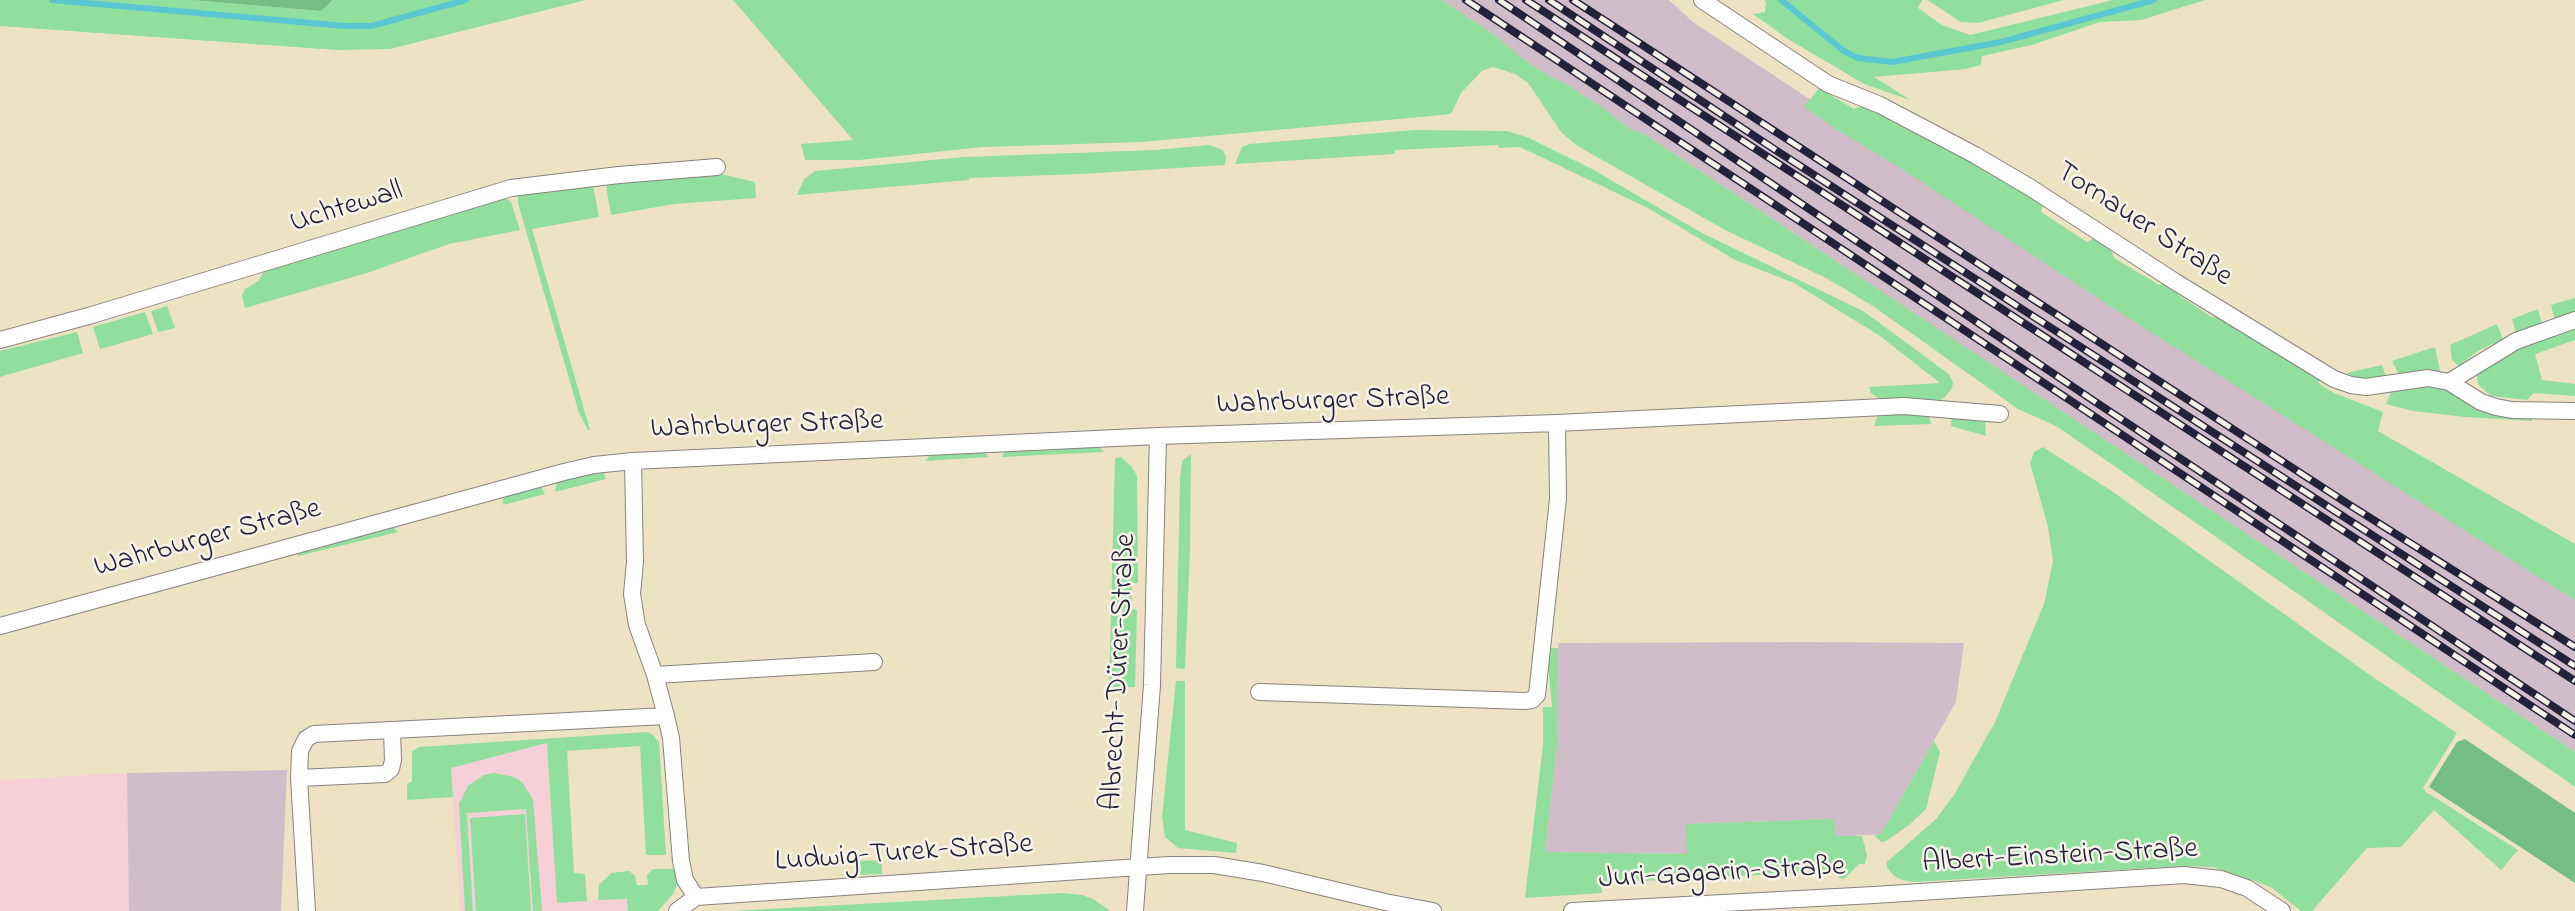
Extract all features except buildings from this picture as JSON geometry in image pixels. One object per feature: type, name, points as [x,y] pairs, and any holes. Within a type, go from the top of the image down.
[{"type":"street","name":"Tornauer Straße","points":[[1702,0],[1828,84],[1922,127],[2031,188],[2334,379],[2366,387],[2428,379],[2449,382],[2481,402],[2496,407],[2512,410],[2575,411]]},
{"type":"street","name":"Uchtewall","points":[[0,340],[92,315],[511,188],[717,167]]},
{"type":"street","points":[[2449,382],[2516,341],[2575,320]]},
{"type":"street","name":"Wahrburger Straße","points":[[0,626],[594,465],[1158,436],[1557,423],[1904,406],[2000,414]]},
{"type":"street","points":[[1259,692],[1525,701],[1537,695],[1558,499],[1557,423]]},
{"type":"street","name":"Albrecht-Dürer-Straße","points":[[1135,911],[1152,685],[1158,436]]},
{"type":"street","points":[[633,461],[635,562],[632,594],[637,625],[655,675],[671,738],[681,861],[685,880],[696,897],[677,911]]},
{"type":"street","points":[[655,675],[874,662]]},
{"type":"street","points":[[307,911],[299,778],[300,751],[306,738],[314,734],[666,716]]},
{"type":"street","points":[[299,778],[385,774],[391,769],[393,760],[392,730]]},
{"type":"street","points":[[1139,868],[1169,865],[1235,868],[1433,911]]},
{"type":"street","name":"Ludwig-Turek-Straße","points":[[696,897],[1139,868]]},
{"type":"street","name":"Albert-Einstein-Straße","points":[[1875,903],[2184,875],[2221,879],[2247,888],[2282,911]]},
{"type":"street","name":"Juri-Gagarin-Straße","points":[[1572,911],[1875,903]]},
{"type":"shaded area","points":[[1442,0],[1669,0],[1693,22],[2198,355],[2575,591],[2575,752],[1643,133],[1631,130],[1606,110],[1550,77]]},
{"type":"shaded area","points":[[1558,643],[1964,643],[1956,702],[1881,834],[1835,837],[1833,819],[1687,824],[1687,854],[1545,852],[1557,745]]},
{"type":"shaded area","points":[[547,743],[557,902],[627,899],[628,911],[460,911],[451,768]]},
{"type":"shaded area","points":[[287,770],[281,911],[129,911],[127,773]]},
{"type":"shaded area","points":[[127,773],[129,911],[0,911],[0,780]]},
{"type":"green space","points":[[0,0],[191,0],[321,11],[333,0],[586,0],[390,49],[337,50],[0,26]]},
{"type":"green space","points":[[191,0],[333,0],[321,11]]},
{"type":"green space","points":[[733,0],[1442,0],[1550,77],[1606,110],[1631,130],[1643,133],[2575,752],[2575,787],[2058,427],[2018,409],[1873,306],[1826,278],[1725,230],[1576,145],[1561,132],[1529,84],[1515,74],[1493,67],[1482,71],[1461,93],[1451,114],[1141,142],[983,147],[859,160],[805,160],[801,144],[853,140]]},
{"type":"green space","points":[[1764,0],[1922,0],[1918,8],[1942,25],[1970,35],[2113,0],[2205,0],[2141,20],[2100,22],[2032,45],[1982,56],[1981,65],[1966,69],[1874,77],[1910,100],[1864,84],[1788,39],[1753,14],[1765,12]]},
{"type":"green space","points":[[1927,0],[2064,0],[1978,23],[1961,22]]},
{"type":"green space","points":[[1819,88],[1854,109],[1868,104],[1888,114],[1892,122],[1975,163],[2043,205],[2041,212],[2087,242],[2095,238],[2110,247],[2114,258],[2159,285],[2165,282],[2177,288],[2178,295],[2320,380],[2318,383],[2334,393],[2383,412],[2378,431],[2575,544],[2575,600],[1839,131],[1804,107]]},
{"type":"green space","points":[[1414,130],[1507,131],[1527,137],[1592,169],[1702,233],[1863,311],[1949,374],[1952,388],[1940,400],[1878,398],[1871,393],[1869,387],[1940,383],[1880,336],[1794,283],[1735,260],[1648,208],[1520,147],[1499,148],[1498,145],[1395,150],[1394,154],[1235,164],[1242,147],[1250,144]]},
{"type":"green space","points":[[1209,145],[1223,150],[1225,165],[969,178],[797,195],[804,179],[815,171],[965,157],[1155,150]]},
{"type":"green space","points":[[721,174],[755,182],[756,198],[674,204],[611,215],[606,186],[617,181]]},
{"type":"green space","points":[[593,186],[599,217],[532,229],[588,430],[579,413],[518,203],[518,195]]},
{"type":"green space","points":[[504,197],[511,202],[520,230],[449,244],[367,273],[245,308],[242,295],[245,289],[258,281],[265,270]]},
{"type":"green space","points":[[2575,298],[2575,313],[2555,320],[2551,305]]},
{"type":"green space","points":[[167,306],[175,328],[158,332],[151,311]]},
{"type":"green space","points":[[2538,309],[2542,324],[2516,333],[2512,319]]},
{"type":"green space","points":[[145,312],[153,334],[100,349],[93,327]]},
{"type":"green space","points":[[2497,324],[2503,339],[2478,351],[2459,366],[2452,360],[2450,345]]},
{"type":"green space","points":[[2575,329],[2575,340],[2535,354],[2542,380],[2575,384],[2575,396],[2534,393],[2527,400],[2491,396],[2478,384],[2477,372],[2498,356]]},
{"type":"green space","points":[[77,332],[83,353],[0,377],[0,351]]},
{"type":"green space","points":[[2435,347],[2440,371],[2398,373],[2392,361]]},
{"type":"green space","points":[[2382,365],[2386,377],[2360,379],[2346,373]]},
{"type":"green space","points":[[2412,387],[2442,388],[2483,411],[2532,416],[2532,421],[2413,411],[2386,404],[2391,392]]},
{"type":"green space","points":[[1891,412],[1929,415],[1931,424],[1874,426],[1878,415]]},
{"type":"green space","points":[[1952,415],[1985,420],[1986,436],[1951,426]]},
{"type":"green space","points":[[1099,447],[1104,452],[1002,457],[1005,451]]},
{"type":"green space","points":[[2043,447],[2113,492],[2367,673],[2457,733],[2423,788],[2518,850],[2501,870],[2434,810],[2401,847],[2367,848],[2312,911],[2301,911],[2272,888],[2213,867],[2184,866],[1914,882],[1893,875],[1887,862],[1936,819],[1954,795],[1995,722],[2044,604],[2053,561],[2048,527],[2030,463],[2034,452]]},
{"type":"green space","points":[[984,452],[989,457],[925,461],[931,454]]},
{"type":"green space","points":[[1191,454],[1185,669],[1176,668],[1180,479],[1182,461]]},
{"type":"green space","points":[[1121,457],[1137,476],[1138,583],[1132,583],[1132,609],[1137,610],[1135,687],[1109,688],[1115,458]]},
{"type":"green space","points":[[603,471],[606,479],[555,492],[557,481]]},
{"type":"green space","points":[[540,486],[545,494],[503,505],[503,496]]},
{"type":"green space","points":[[392,526],[398,532],[298,556],[298,551]]},
{"type":"green space","points":[[1550,648],[1558,648],[1557,745],[1545,852],[1687,854],[1686,824],[1834,819],[1835,836],[1862,836],[1867,855],[1865,864],[1859,864],[1844,879],[1839,878],[1836,871],[1601,883],[1602,893],[1525,898],[1543,745],[1543,707],[1552,707],[1548,662]]},
{"type":"green space","points":[[1176,681],[1185,681],[1185,830],[1237,843],[1236,853],[1178,848],[1165,837],[1162,817]]},
{"type":"green space","points":[[647,732],[659,742],[666,855],[646,855],[640,746],[567,751],[574,873],[585,874],[587,901],[557,903],[547,743],[451,768],[453,797],[407,800],[407,784],[412,782],[412,751],[419,747]]},
{"type":"green space","points":[[2465,739],[2575,813],[2575,883],[2429,787],[2457,742]]},
{"type":"green space","points":[[1934,741],[1940,752],[1926,809],[1909,825],[1881,842],[1874,835],[1881,834]]},
{"type":"green space","points":[[494,773],[514,777],[522,782],[533,799],[542,911],[533,911],[526,809],[467,813],[473,911],[465,911],[459,804],[468,786],[484,775]]},
{"type":"green space","points":[[525,814],[531,911],[476,911],[470,818]]},
{"type":"green space","points":[[882,860],[882,874],[860,875],[859,861]]},
{"type":"green space","points":[[653,869],[673,869],[679,879],[673,894],[658,911],[628,911],[627,899],[598,900],[599,885],[611,873],[629,871],[635,876],[637,885],[648,885],[647,875]]},
{"type":"green space","points":[[1063,893],[1082,895],[1095,900],[1110,911],[731,911]]},
{"type":"waterway","points":[[52,0],[345,26],[371,26],[466,0]]},
{"type":"waterway","points":[[1781,0],[1844,51],[1858,58],[1892,62],[2001,42],[2154,0]]},
{"type":"railway","points":[[1466,0],[2575,735]]},
{"type":"railway","points":[[1499,0],[2575,721]]},
{"type":"railway","points":[[1526,0],[2575,681]]},
{"type":"railway","points":[[1549,0],[1777,151],[2575,666]]},
{"type":"railway","points":[[1573,0],[2345,502],[2575,647]]}]
